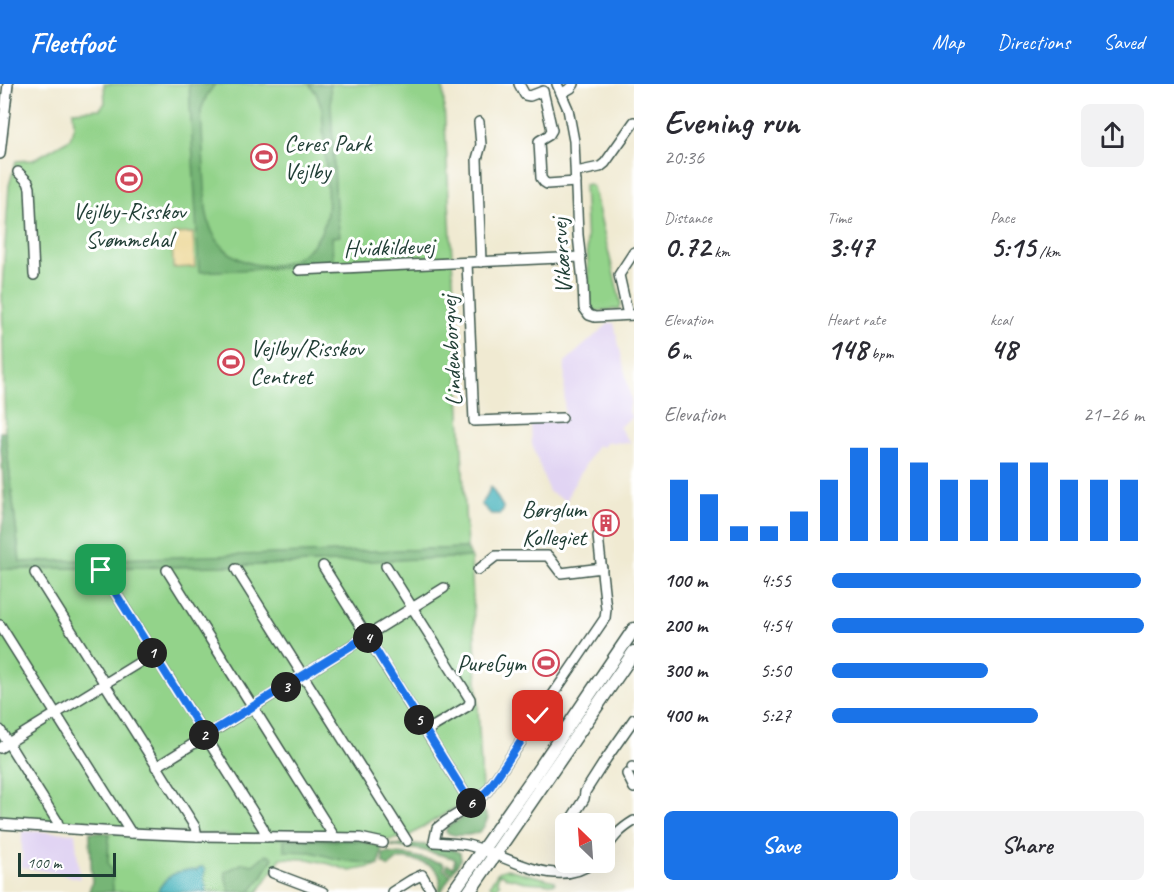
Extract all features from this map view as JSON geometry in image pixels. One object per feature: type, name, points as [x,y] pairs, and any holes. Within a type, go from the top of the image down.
[{"type":"main road","points":[[453,892],[634,629]]},
{"type":"main road","points":[[469,892],[634,652]]},
{"type":"street","points":[[0,154],[8,84]]},
{"type":"street","points":[[519,84],[525,95],[530,96],[559,87],[571,88],[574,84]]},
{"type":"street","name":"Vikærsvej","points":[[559,87],[572,123],[584,309],[589,315],[598,317],[631,315]]},
{"type":"street","name":"Vikærsvej","points":[[543,91],[553,127],[549,135],[539,141],[541,178],[547,184],[576,177]]},
{"type":"street","points":[[479,122],[481,145],[477,159],[481,262]]},
{"type":"street","points":[[576,177],[606,163],[634,122]]},
{"type":"street","points":[[18,172],[28,182],[30,188],[34,275]]},
{"type":"street","points":[[631,315],[619,275],[634,252]]},
{"type":"street","name":"Hvidkildevej","points":[[299,270],[581,257]]},
{"type":"street","name":"Lindenborgvej","points":[[467,262],[474,421],[562,418]]},
{"type":"street","points":[[571,873],[558,875],[528,868],[468,845],[434,842],[437,828],[472,805],[488,790],[605,618],[598,536]]},
{"type":"street","points":[[478,570],[496,556],[548,556],[561,573],[602,568]]},
{"type":"street","points":[[323,566],[472,805]]},
{"type":"street","points":[[386,566],[470,699],[468,706],[426,731]]},
{"type":"street","points":[[236,569],[407,841]]},
{"type":"street","points":[[101,570],[263,828],[266,837]]},
{"type":"street","points":[[167,570],[335,838]]},
{"type":"street","points":[[35,573],[195,827],[197,836]]},
{"type":"street","points":[[156,767],[444,588]]},
{"type":"street","points":[[0,624],[131,833]]},
{"type":"street","points":[[4,746],[153,654]]},
{"type":"street","points":[[575,813],[584,799],[585,792],[634,719]]},
{"type":"street","points":[[0,730],[4,746],[57,820],[59,828]]},
{"type":"street","points":[[631,770],[634,788]]},
{"type":"street","points":[[615,835],[634,821]]},
{"type":"street","points":[[0,824],[197,836],[360,838],[383,843]]},
{"type":"street","points":[[273,873],[323,892]]},
{"type":"street","points":[[393,892],[422,875],[432,892]]},
{"type":"shaded area","points":[[609,323],[614,323],[631,399],[629,412],[632,417],[619,427],[631,443],[607,442],[603,447],[597,445],[570,491],[567,501],[549,492],[532,444],[531,423],[564,421],[565,362]]},
{"type":"shaded area","points":[[22,831],[75,833],[80,879],[22,867]]},
{"type":"green space","name":"Vejlby/Risskov Centret","points":[[104,84],[443,84],[467,548],[20,563],[5,432],[2,292],[9,186],[16,161],[33,160],[70,139],[74,125],[73,111],[100,109],[105,103]]},
{"type":"green space","points":[[189,84],[215,84],[207,95],[201,110],[206,209],[213,232],[217,240],[228,251],[240,259],[254,264],[269,265],[297,258],[309,249],[319,236],[324,224],[328,204],[322,108],[316,93],[309,84],[330,84],[336,206],[340,236],[332,237],[333,265],[199,272]]},
{"type":"green space","points":[[589,184],[593,187],[621,304],[619,309],[596,311],[590,307],[584,185]]},
{"type":"green space","points":[[0,432],[5,432],[20,562],[467,548],[471,557],[228,566],[0,569],[0,540],[5,510]]},
{"type":"green space","points":[[471,557],[482,791],[407,837],[382,841],[134,831],[0,822],[0,569],[228,566]]},
{"type":"green space","points":[[479,809],[483,810],[488,818],[480,831],[463,835],[446,832],[446,828],[450,825]]},
{"type":"green space","points":[[90,832],[284,839],[382,846],[379,865],[350,871],[308,859],[281,858],[258,892],[89,892],[92,882]]},
{"type":"green space","points":[[90,832],[109,833],[108,863],[112,871],[113,892],[89,892],[92,882]]},
{"type":"green space","points":[[284,839],[358,841],[382,846],[379,865],[341,860],[311,852],[284,851]]},
{"type":"green space","points":[[410,844],[448,848],[460,853],[461,859],[452,873],[446,868],[447,865],[453,867],[455,860],[453,858],[391,846]]},
{"type":"green space","points":[[385,853],[408,855],[442,863],[443,869],[451,875],[441,892],[439,891],[439,874],[433,867],[404,859],[397,860],[389,867],[383,863]]},
{"type":"green space","points":[[265,855],[273,858],[250,892],[230,892],[225,872],[243,863],[253,865]]},
{"type":"green space","points":[[507,869],[555,881],[555,883],[525,882],[499,874],[497,881],[500,884],[495,889],[490,885],[498,872]]},
{"type":"sand","points":[[193,233],[195,267],[173,268],[172,234]]},
{"type":"water","points":[[491,487],[503,507],[500,514],[491,514],[481,504]]},
{"type":"water","points":[[200,867],[205,869],[207,892],[157,892],[164,881],[173,874],[197,870]]},
{"type":"place","name":"Ceres Park Vejlby","points":[[264,157]]},
{"type":"place","name":"Vejlby-Risskov Svømmehal","points":[[129,179]]},
{"type":"place","name":"Vejlby/Risskov Centret","points":[[231,362]]},
{"type":"place","name":"Børglum Kollegiet","points":[[606,523]]},
{"type":"place","name":"PureGym","points":[[546,663]]},
{"type":"route","points":[[101,570],[205,736],[367,636],[472,805],[488,790],[538,716]]}]
